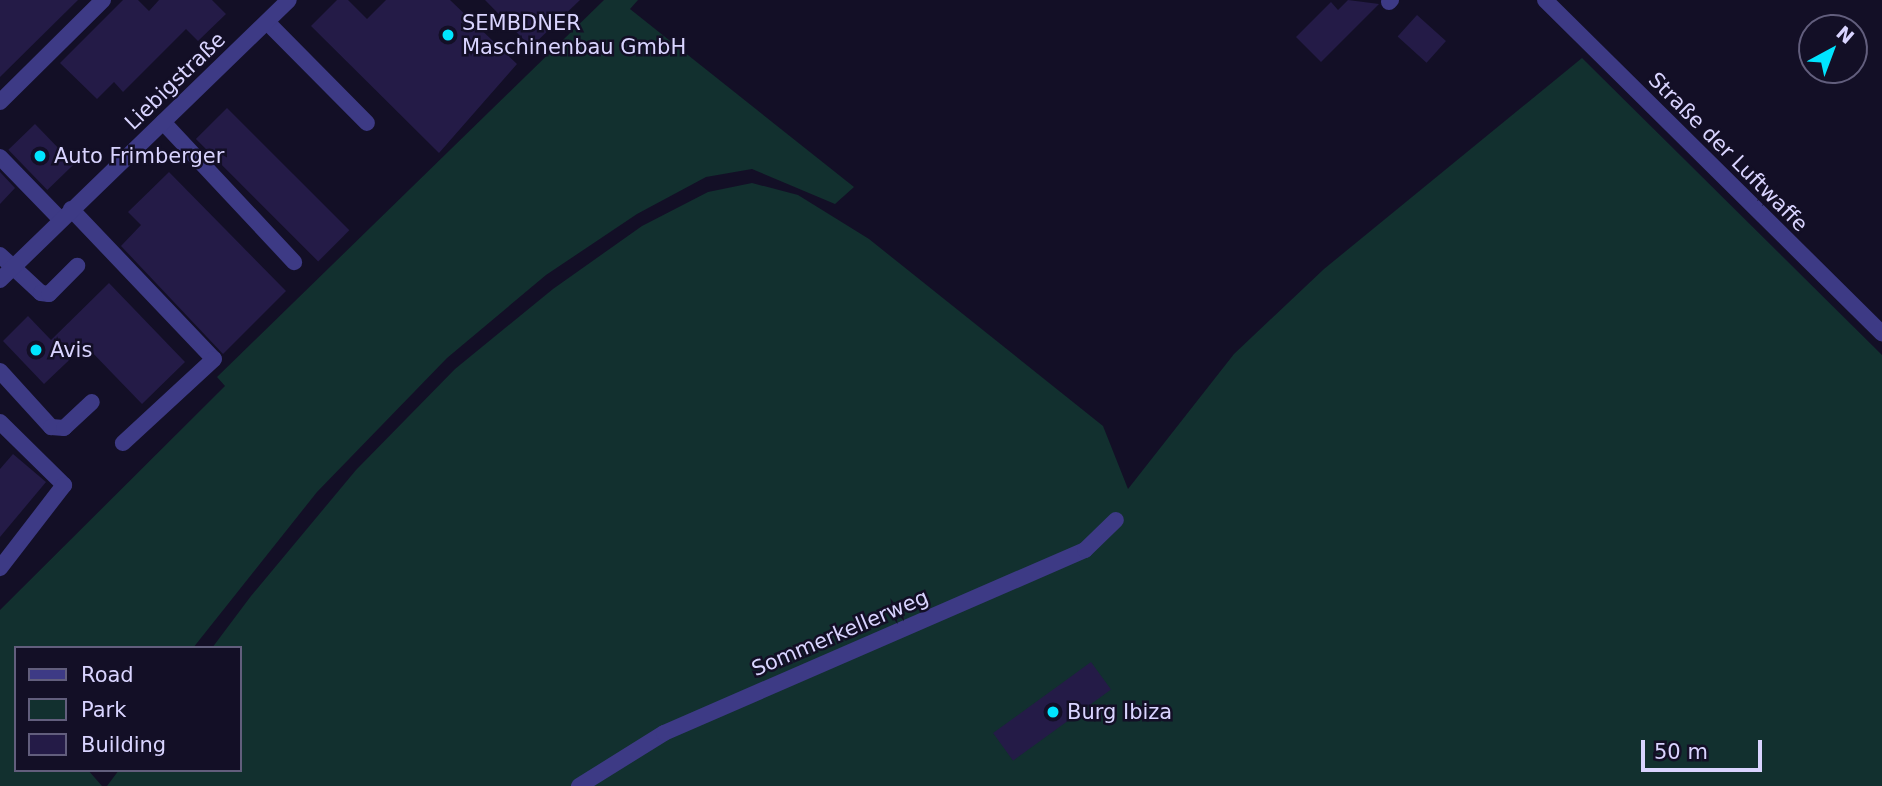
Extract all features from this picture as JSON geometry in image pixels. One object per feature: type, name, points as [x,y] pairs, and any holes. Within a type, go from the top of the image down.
[{"type":"street","points":[[0,102],[103,0]]},
{"type":"street","name":"Liebigstraße","points":[[0,280],[6,261],[65,214],[289,0]]},
{"type":"street","name":"Straße der Luftwaffe","points":[[1545,0],[1882,333]]},
{"type":"street","points":[[267,22],[367,123]]},
{"type":"street","points":[[163,122],[294,262]]},
{"type":"street","points":[[0,157],[65,214],[214,359],[124,443]]},
{"type":"street","points":[[6,261],[37,291],[49,294],[77,266]]},
{"type":"street","points":[[0,371],[51,427],[64,428],[92,402]]},
{"type":"street","points":[[0,422],[64,485],[0,568]]},
{"type":"street","name":"Sommerkellerweg","points":[[579,786],[664,733],[1085,550],[1116,520]]},
{"type":"green space","points":[[604,0],[638,0],[630,9],[854,187],[835,204],[752,169],[706,177],[637,214],[546,275],[447,358],[317,492],[195,646],[14,646],[14,772],[90,772],[102,786],[0,786],[0,610],[225,386],[217,377]]},
{"type":"green space","points":[[1582,58],[1882,355],[1882,786],[107,786],[118,772],[242,772],[242,646],[214,646],[251,596],[356,470],[455,369],[553,289],[642,226],[708,192],[752,183],[798,195],[869,239],[1103,426],[1128,489],[1234,354],[1324,269]]},
{"type":"building","points":[[0,0],[78,0],[0,77]]},
{"type":"building","points":[[123,0],[138,0],[149,11],[159,0],[212,0],[226,14],[198,41],[186,29],[123,92],[114,82],[97,99],[60,63]]},
{"type":"building","points":[[337,0],[348,0],[367,19],[386,0],[450,0],[517,64],[439,153],[311,26]]},
{"type":"building","points":[[485,0],[580,0],[531,47]]},
{"type":"building","points":[[1348,0],[1379,4],[1321,62],[1296,37],[1331,2],[1338,10]]},
{"type":"building","points":[[1417,15],[1446,41],[1427,63],[1398,37]]},
{"type":"building","points":[[227,108],[349,230],[318,261],[196,139]]},
{"type":"building","points":[[35,124],[74,164],[47,190],[8,150]]},
{"type":"building","points":[[0,172],[15,188],[0,204]]},
{"type":"building","points":[[169,172],[286,291],[223,354],[121,246],[141,225],[128,212]]},
{"type":"building","points":[[109,283],[185,362],[142,404],[85,345],[44,384],[3,341],[28,316],[51,340]]},
{"type":"building","points":[[13,454],[46,482],[0,537],[0,469]]},
{"type":"building","name":"Burg Ibiza","points":[[1091,662],[1111,690],[1013,761],[993,733]]},
{"type":"place","name":"SEMBDNER Maschinenbau GmbH","points":[[448,35]]},
{"type":"place","name":"Auto Frimberger","points":[[40,156]]},
{"type":"place","name":"Avis","points":[[36,350]]},
{"type":"place","name":"Burg Ibiza","points":[[1053,712]]}]
